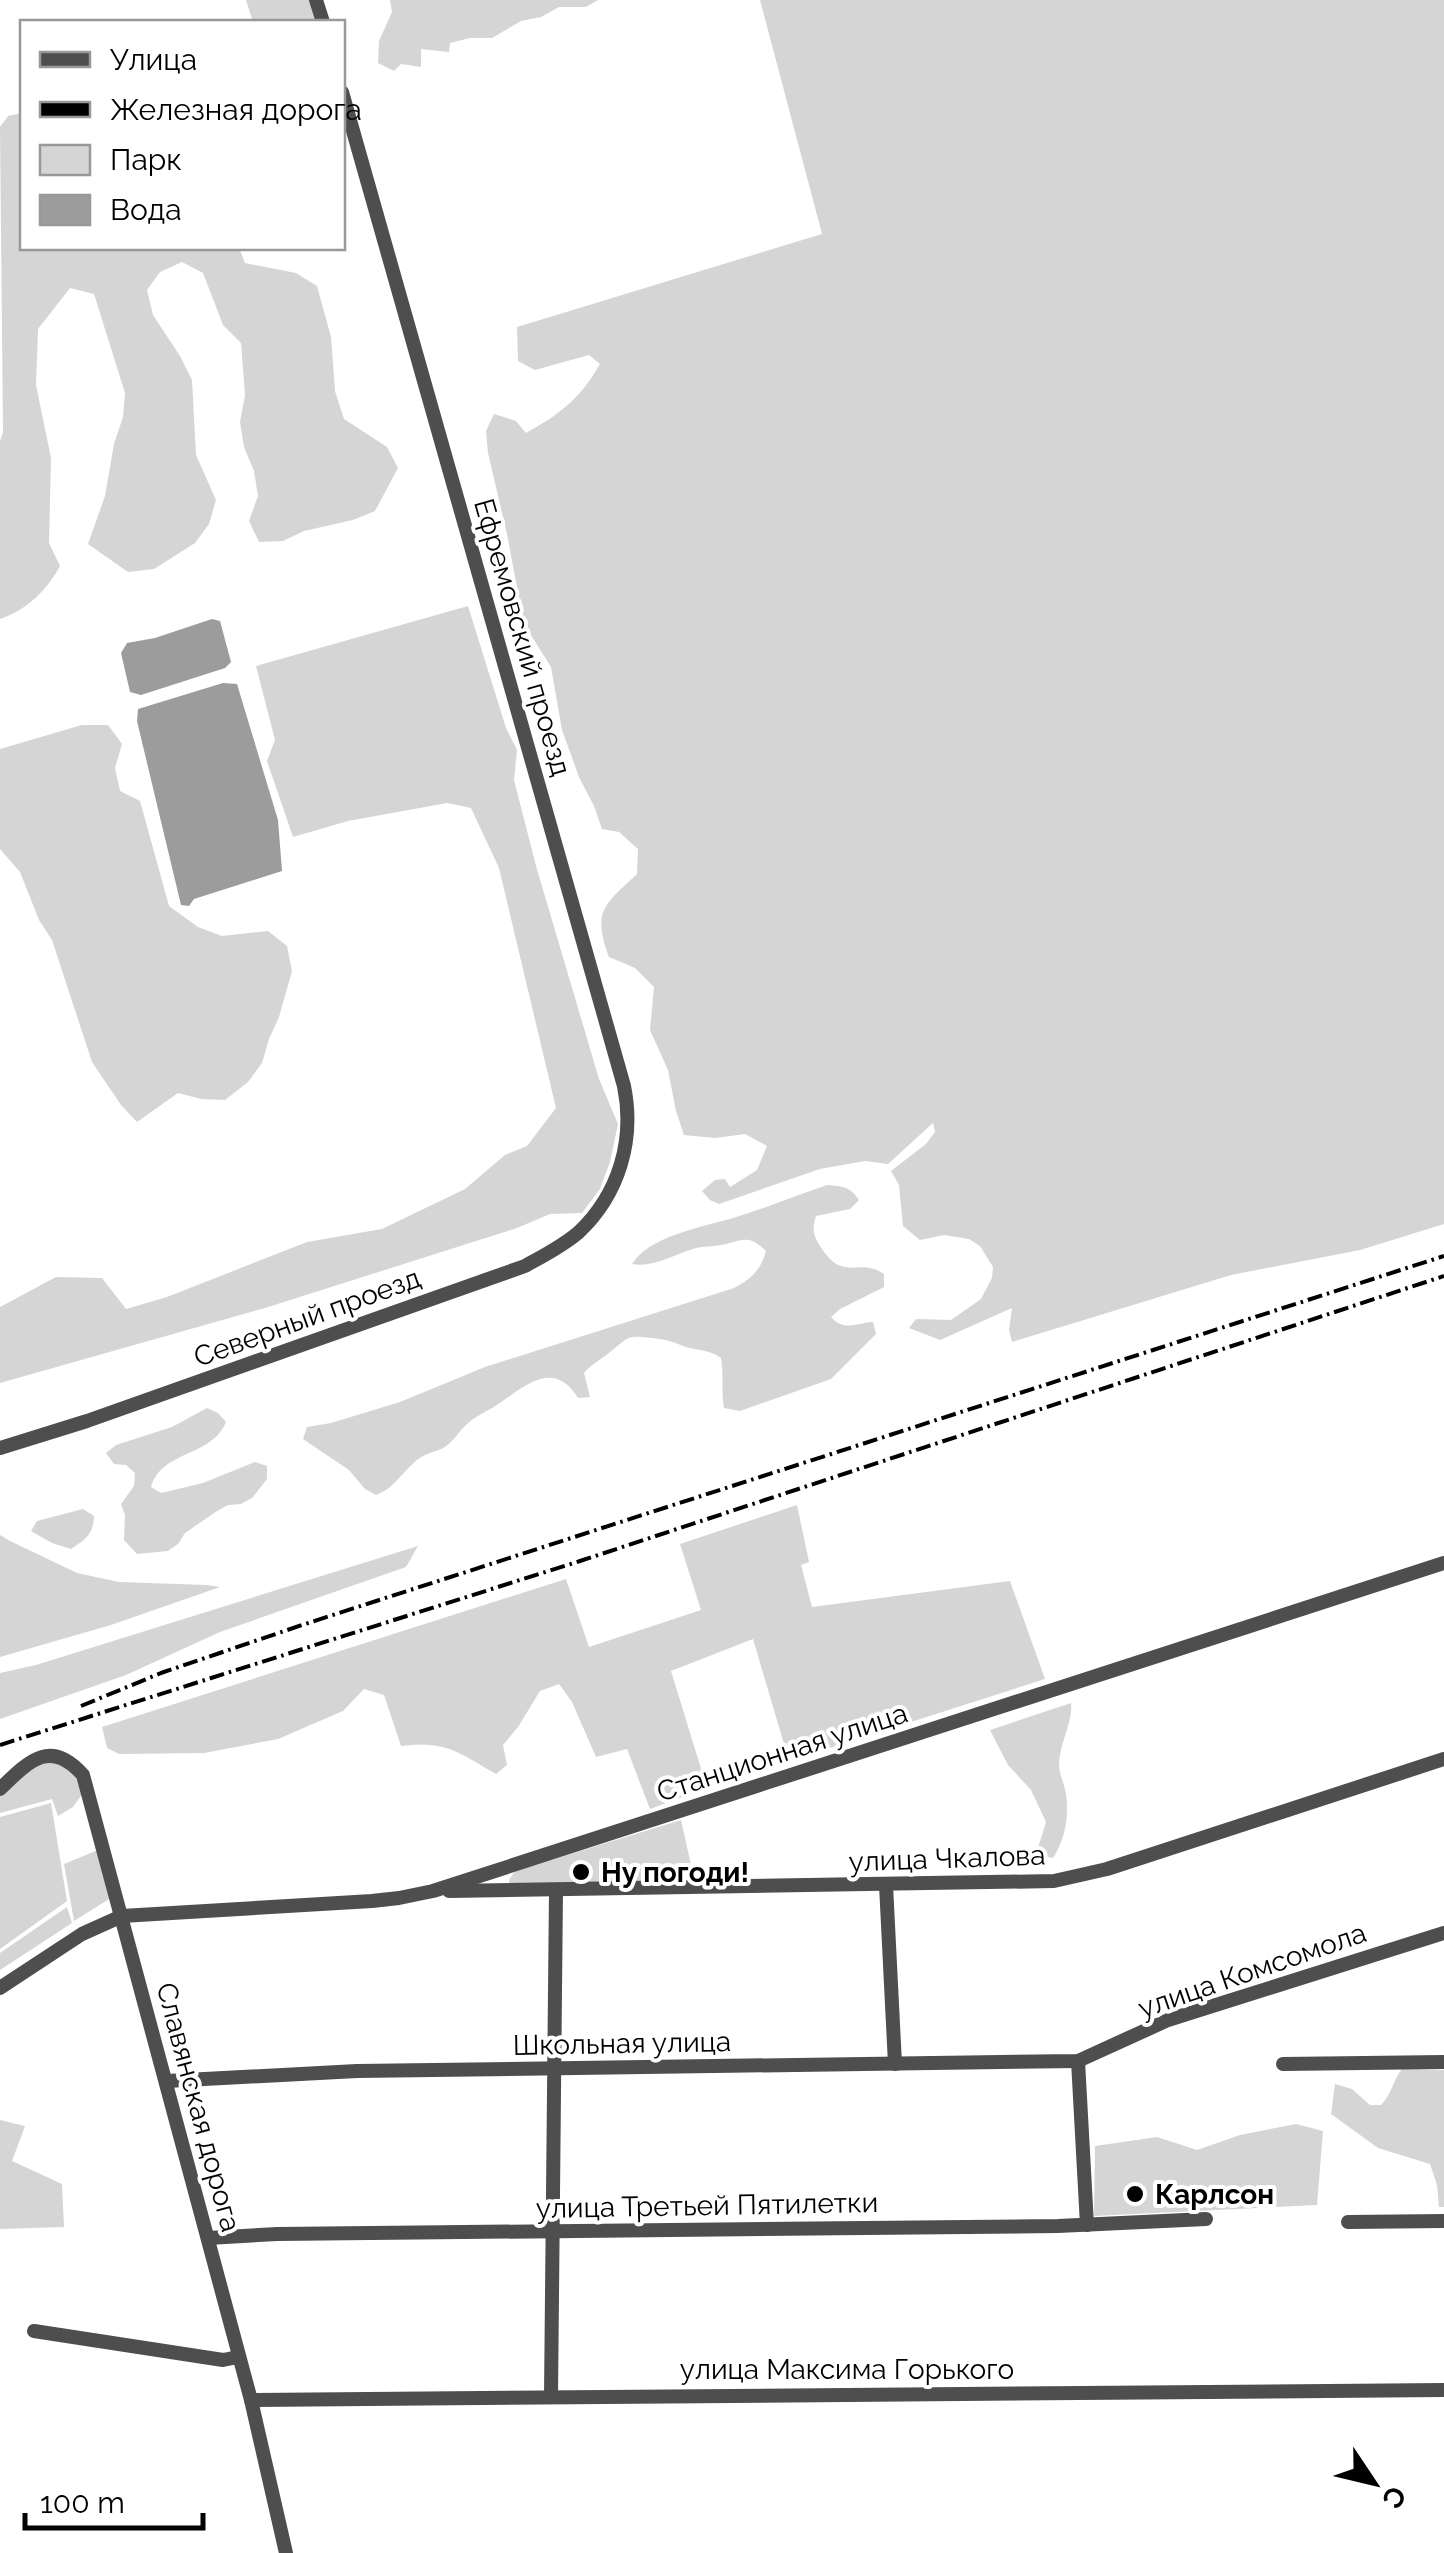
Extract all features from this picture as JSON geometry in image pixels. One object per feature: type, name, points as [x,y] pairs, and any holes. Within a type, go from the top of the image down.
[{"type":"street","name":"Ефремовский проезд","points":[[345,103],[624,1086],[629,1126],[608,1195]]},
{"type":"street","name":"Северный проезд","points":[[0,1448],[525,1266],[578,1233],[608,1195]]},
{"type":"street","name":"Станционная улица","points":[[122,1916],[372,1901],[434,1891],[1444,1564]]},
{"type":"street","name":"Славянская дорога","points":[[0,1788],[25,1765],[43,1756],[56,1755],[70,1761],[83,1775],[251,2400],[286,2553]]},
{"type":"street","name":"улица Чкалова","points":[[434,1891],[1026,1883],[1078,1876],[1444,1759]]},
{"type":"street","points":[[497,1870],[494,1880],[498,1891]]},
{"type":"street","points":[[886,1885],[896,2064]]},
{"type":"street","points":[[551,2396],[556,1890]]},
{"type":"street","points":[[0,1988],[82,1934],[122,1916]]},
{"type":"street","name":"улица Комсомола","points":[[1078,2062],[1168,2020],[1444,1932]]},
{"type":"street","points":[[1078,2062],[1087,2224]]},
{"type":"street","name":"Школьная улица","points":[[167,2081],[357,2071],[1078,2062]]},
{"type":"street","points":[[1283,2064],[1444,2062]]},
{"type":"street","name":"улица Третьей Пятилетки","points":[[208,2238],[1206,2220]]},
{"type":"street","points":[[1348,2222],[1444,2221]]},
{"type":"street","points":[[34,2332],[223,2360],[238,2358]]},
{"type":"street","name":"улица Максима Горького","points":[[251,2400],[1444,2390]]},
{"type":"green space","points":[[246,0],[311,0],[316,20],[252,20]]},
{"type":"green space","points":[[390,0],[598,0],[586,7],[559,7],[541,17],[521,21],[492,38],[450,43],[449,52],[421,49],[421,67],[401,64],[394,71],[378,63],[379,41],[392,12]]},
{"type":"green space","points":[[760,0],[1444,0],[1444,1224],[1360,1250],[1231,1275],[1012,1342],[1012,1308],[940,1340],[909,1328],[916,1319],[951,1320],[981,1299],[993,1267],[980,1246],[969,1239],[944,1235],[920,1240],[903,1226],[899,1185],[891,1171],[926,1144],[935,1132],[933,1123],[888,1164],[865,1161],[820,1169],[719,1204],[702,1191],[715,1180],[725,1179],[730,1187],[757,1170],[767,1146],[745,1134],[715,1138],[684,1135],[668,1070],[650,1030],[654,987],[635,968],[609,957],[602,929],[604,910],[637,874],[638,849],[619,832],[602,829],[579,777],[562,730],[551,667],[524,624],[486,431],[494,414],[516,421],[526,433],[538,426],[577,396],[600,364],[589,355],[535,370],[518,361],[517,327],[822,234]]},
{"type":"green space","points":[[20,113],[20,250],[240,250],[245,263],[296,273],[317,286],[331,337],[335,391],[344,419],[387,447],[398,468],[375,511],[283,541],[259,542],[249,521],[258,496],[240,422],[245,395],[241,343],[223,325],[203,273],[182,262],[160,272],[147,290],[153,315],[192,380],[196,455],[216,500],[209,524],[195,543],[154,569],[128,572],[88,544],[105,496],[125,393],[94,294],[70,288],[38,329],[36,385],[51,458],[49,543],[60,566],[35,598],[0,619],[0,127],[8,116]]},
{"type":"green space","points":[[468,606],[506,728],[517,750],[514,780],[536,866],[599,1079],[618,1124],[600,1189],[582,1213],[550,1214],[265,1308],[0,1383],[0,1307],[56,1277],[102,1278],[126,1309],[307,1242],[382,1229],[465,1189],[505,1155],[527,1146],[556,1108],[499,868],[471,808],[447,803],[348,821],[293,837],[267,761],[275,740],[256,666]]},
{"type":"green space","points":[[82,725],[108,725],[122,744],[115,768],[120,791],[140,801],[169,906],[198,927],[222,936],[268,931],[287,946],[292,971],[262,1063],[248,1082],[225,1100],[178,1093],[137,1122],[121,1105],[92,1062],[52,940],[39,920],[20,872],[0,849],[0,749]]},
{"type":"green space","points":[[827,1185],[846,1188],[859,1200],[850,1209],[816,1216],[814,1231],[820,1246],[836,1264],[866,1267],[884,1274],[884,1287],[831,1317],[846,1325],[873,1322],[876,1334],[831,1379],[740,1411],[724,1408],[721,1358],[668,1340],[633,1337],[584,1373],[590,1397],[578,1398],[559,1380],[530,1383],[471,1421],[448,1445],[420,1458],[376,1495],[365,1489],[349,1470],[303,1439],[307,1427],[400,1402],[485,1367],[734,1288],[754,1273],[764,1258],[766,1251],[754,1242],[699,1247],[656,1262],[632,1264],[650,1247],[676,1234]]},
{"type":"green space","points":[[207,1408],[226,1422],[219,1433],[165,1466],[151,1487],[161,1493],[203,1483],[255,1462],[267,1466],[267,1479],[252,1498],[217,1511],[185,1533],[168,1551],[137,1554],[124,1540],[125,1515],[121,1504],[134,1486],[135,1473],[126,1465],[114,1464],[106,1453],[116,1445],[172,1427]]},
{"type":"green space","points":[[797,1505],[809,1562],[801,1565],[812,1607],[1010,1581],[1045,1679],[789,1761],[753,1639],[671,1671],[707,1788],[650,1809],[627,1749],[596,1757],[572,1702],[559,1684],[540,1691],[503,1745],[507,1765],[496,1774],[441,1747],[401,1746],[384,1695],[364,1689],[343,1711],[278,1739],[204,1753],[119,1754],[107,1748],[102,1727],[566,1579],[589,1647],[701,1610],[680,1544]]},
{"type":"green space","points":[[83,1509],[94,1516],[92,1528],[71,1549],[31,1531],[37,1521]]},
{"type":"green space","points":[[0,1535],[77,1573],[119,1582],[220,1587],[111,1625],[0,1657]]},
{"type":"green space","points":[[418,1546],[406,1567],[220,1632],[126,1675],[0,1719],[0,1673]]},
{"type":"green space","points":[[1071,1703],[1059,1765],[1067,1816],[1053,1858],[1036,1854],[1046,1822],[1031,1790],[1008,1765],[990,1730]]},
{"type":"green space","points":[[53,1759],[79,1778],[83,1793],[73,1807],[58,1816],[52,1799],[0,1813],[0,1795],[28,1770]]},
{"type":"green space","points":[[51,1803],[67,1901],[0,1949],[0,1817]]},
{"type":"green space","points":[[681,1820],[695,1883],[510,1885],[515,1871]]},
{"type":"green space","points":[[98,1850],[109,1899],[74,1921],[64,1864]]},
{"type":"green space","points":[[67,1907],[72,1923],[0,1970],[0,1953]]},
{"type":"green space","points":[[1402,2069],[1444,2070],[1444,2207],[1439,2207],[1430,2164],[1378,2148],[1331,2114],[1335,2084],[1352,2089],[1370,2105],[1381,2105]]},
{"type":"green space","points":[[0,2120],[25,2126],[12,2161],[62,2184],[64,2227],[0,2229]]},
{"type":"green space","points":[[1296,2124],[1323,2131],[1317,2205],[1094,2216],[1095,2146],[1157,2137],[1197,2150],[1240,2135]]},
{"type":"water","points":[[212,619],[220,621],[231,662],[225,668],[141,695],[130,692],[121,653],[127,643]]},
{"type":"water","points":[[223,683],[237,684],[278,820],[282,871],[194,899],[189,906],[181,905],[137,721],[138,709]]},
{"type":"railway","points":[[81,1706],[161,1673],[305,1624],[1444,1256]]},
{"type":"railway","points":[[0,1745],[580,1561],[1444,1276]]},
{"type":"place","name":"Ну погоди!","points":[[581,1872]]},
{"type":"place","name":"Карлсон","points":[[1135,2194]]}]
